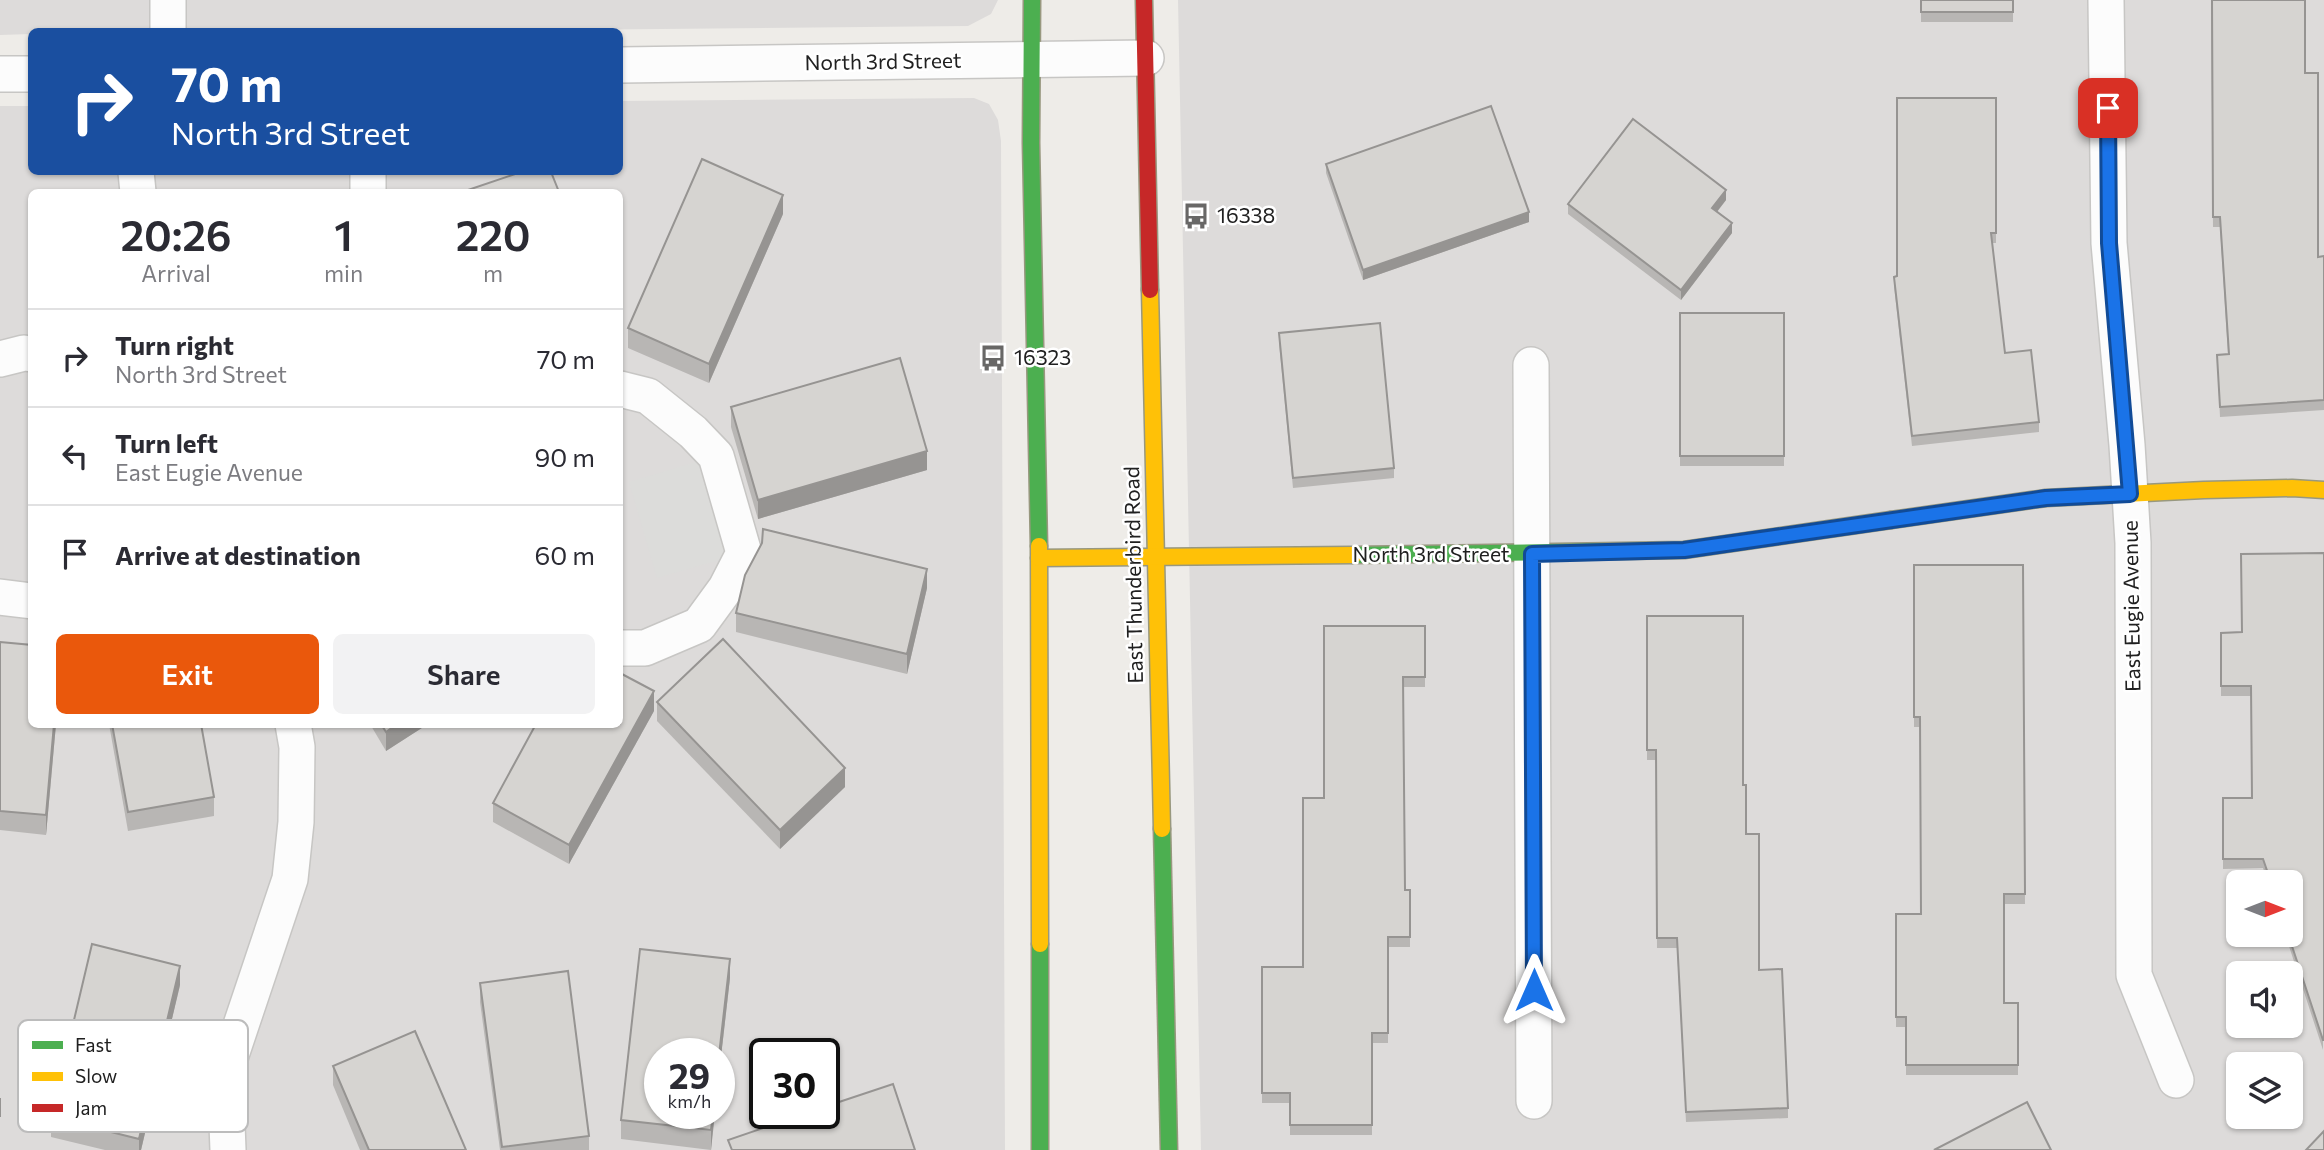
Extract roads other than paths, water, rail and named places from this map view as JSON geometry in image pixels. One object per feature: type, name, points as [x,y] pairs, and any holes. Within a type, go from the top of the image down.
[{"type":"main road","points":[[1032,0],[1031,143],[1039,558],[1040,1150]]},
{"type":"main road","name":"East Thunderbird Road","points":[[1144,0],[1154,557],[1169,1150]]},
{"type":"main road","name":"North 3rd Street","points":[[1039,558],[1532,554],[1684,550],[2046,498],[2292,488],[2324,490]]},
{"type":"street","points":[[168,0],[168,28]]},
{"type":"street","name":"East Eugie Avenue","points":[[2106,0],[2109,243],[2133,543],[2134,975],[2176,1080]]},
{"type":"street","name":"North 3rd Street","points":[[623,65],[1146,58]]},
{"type":"street","points":[[0,74],[28,74]]},
{"type":"street","points":[[0,359],[28,353]]},
{"type":"street","points":[[1531,366],[1534,1101]]},
{"type":"street","points":[[623,390],[648,396],[693,432],[716,456],[744,552],[726,588],[699,625],[645,648],[623,648]]},
{"type":"street","points":[[0,597],[28,600]]},
{"type":"street","points":[[243,1020],[290,879],[296,822],[297,747],[294,728]]},
{"type":"street","points":[[227,1132],[228,1150]]},
{"type":"place","name":"16338","points":[[1196,216]]},
{"type":"place","name":"16323","points":[[993,358]]}]
